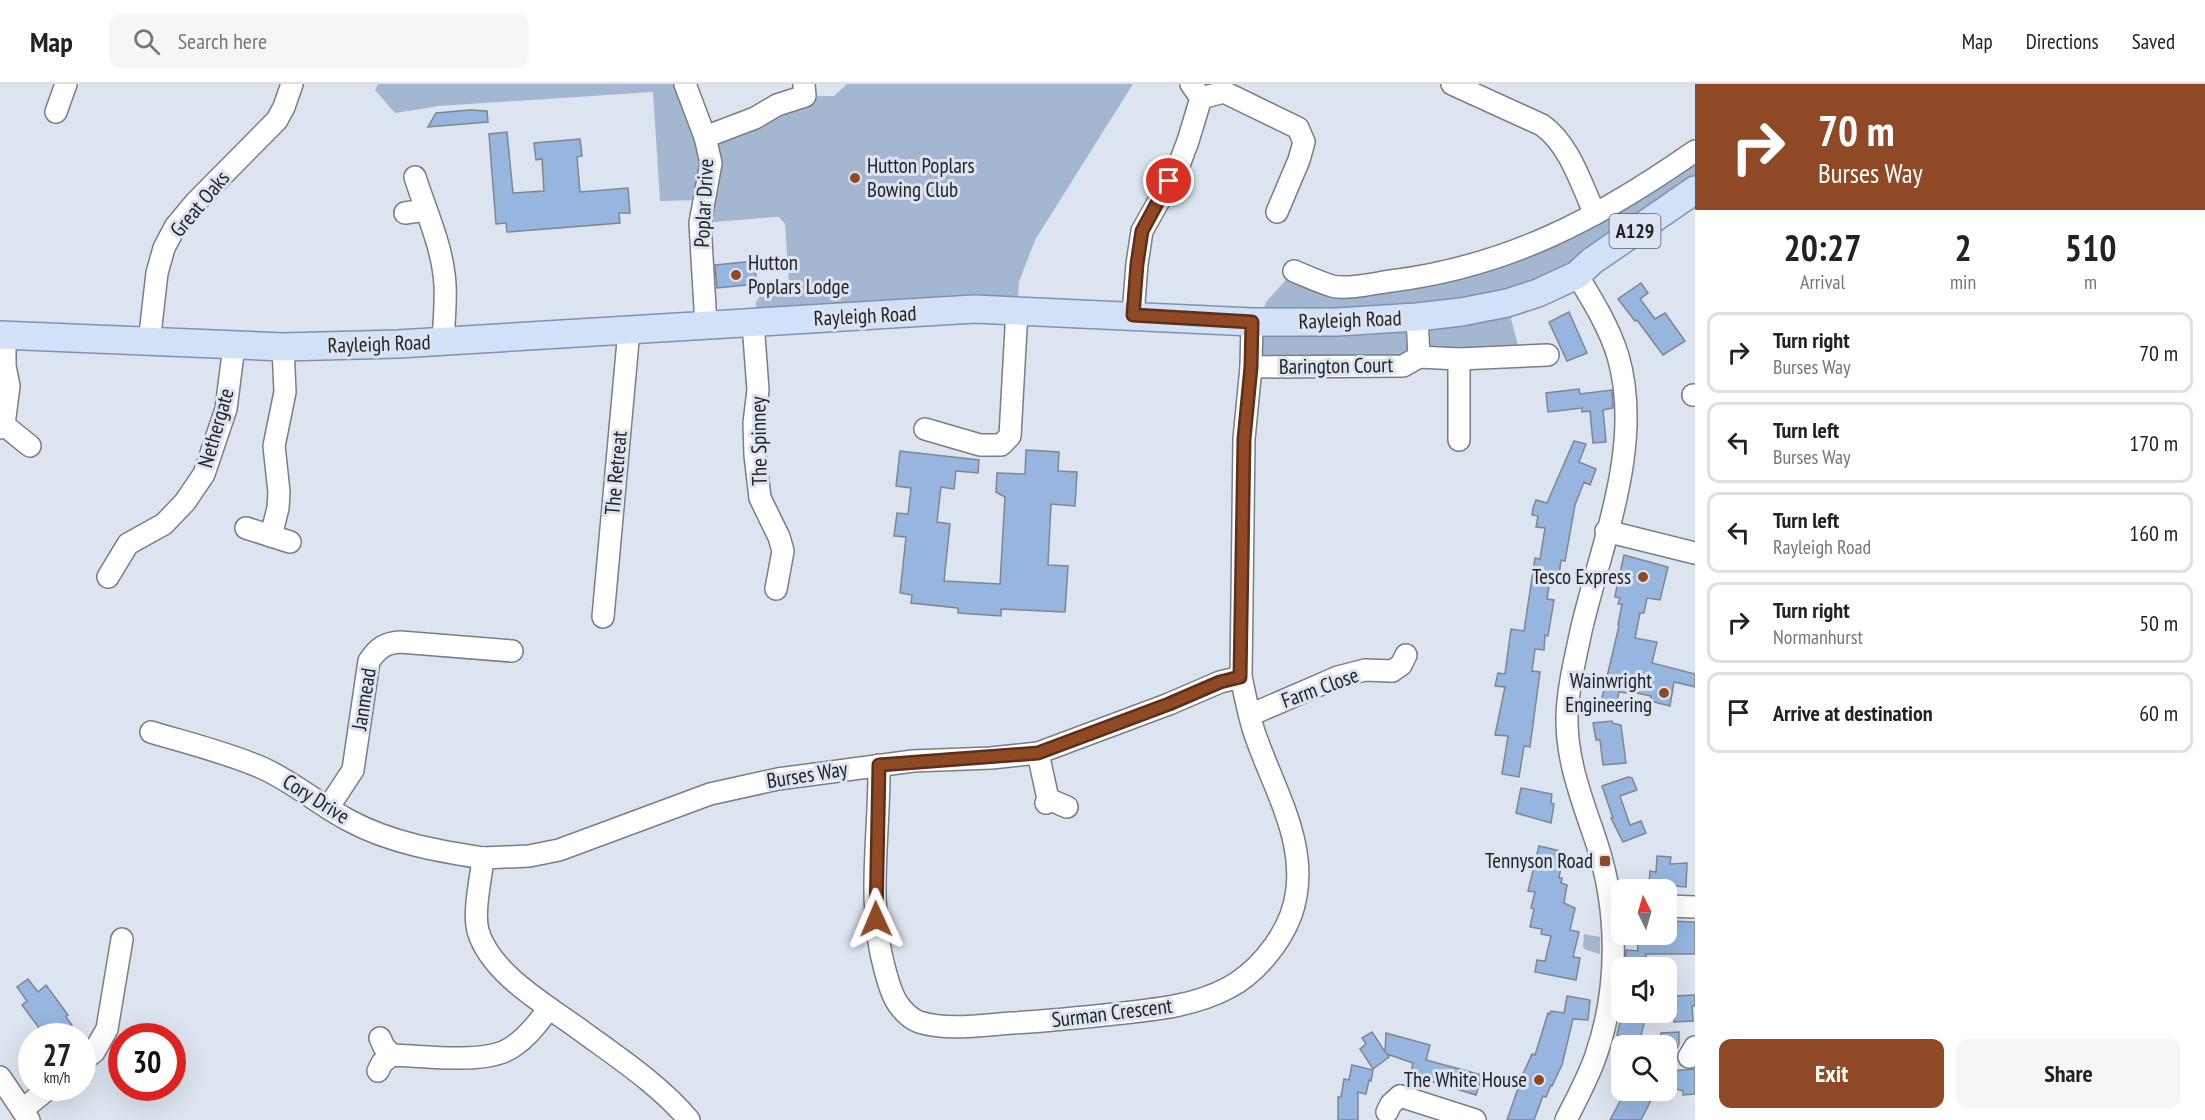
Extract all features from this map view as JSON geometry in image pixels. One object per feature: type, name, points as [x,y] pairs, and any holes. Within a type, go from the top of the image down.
[{"type":"main road","name":"Rayleigh Road","points":[[3,336],[283,347],[443,341],[974,309],[1252,322],[1336,322],[1417,317],[1461,312],[1507,303],[1538,293],[1577,275],[1592,261],[1695,189]]},
{"type":"street","points":[[56,112],[66,84]]},
{"type":"street","name":"Great Oaks","points":[[149,343],[156,273],[175,226],[277,120],[292,84]]},
{"type":"street","name":"Poplar Drive","points":[[685,84],[705,137],[711,163],[700,223],[706,325]]},
{"type":"street","points":[[705,137],[755,118],[777,105],[804,96],[804,84]]},
{"type":"street","points":[[1452,84],[1542,125],[1554,134],[1564,148],[1595,214]]},
{"type":"street","points":[[1133,315],[1142,231],[1179,165],[1188,141],[1196,91],[1224,92],[1298,128],[1304,142],[1299,160],[1277,212]]},
{"type":"street","name":"Rayleigh Road","points":[[1294,271],[1334,286],[1412,279],[1456,270],[1506,255],[1608,208],[1695,151]]},
{"type":"street","points":[[415,177],[436,236],[445,284],[443,341]]},
{"type":"street","points":[[405,213],[426,210]]},
{"type":"street","points":[[1566,1120],[1587,1078],[1598,1047],[1608,1009],[1613,966],[1610,911],[1604,873],[1577,786],[1567,728],[1572,674],[1624,453],[1626,403],[1617,354],[1607,328],[1577,275]]},
{"type":"street","points":[[925,429],[980,445],[1001,445],[1010,436],[1017,310]]},
{"type":"street","name":"Barington Court","points":[[1417,317],[1419,357]]},
{"type":"street","points":[[1240,677],[1244,439],[1251,367],[1252,322]]},
{"type":"street","name":"The Spinney","points":[[753,323],[758,390],[754,423],[755,455],[760,498],[779,537],[783,551],[776,589]]},
{"type":"street","name":"The Retreat","points":[[603,617],[629,330]]},
{"type":"street","points":[[3,336],[9,386],[2,427],[30,446]]},
{"type":"street","name":"Nethergate","points":[[108,577],[128,544],[164,524],[185,502],[204,474],[226,409],[234,346]]},
{"type":"street","points":[[246,528],[281,539],[274,446],[285,392],[283,347]]},
{"type":"street","name":"Barington Court","points":[[1251,367],[1403,366],[1419,357],[1459,359],[1548,355]]},
{"type":"street","points":[[1459,359],[1459,440]]},
{"type":"street","points":[[1606,531],[1695,553]]},
{"type":"street","name":"Janmead","points":[[328,808],[353,770],[369,661],[376,651],[387,643],[400,642],[512,651]]},
{"type":"street","name":"Farm Close","points":[[1250,715],[1338,677],[1365,670],[1397,679],[1406,655]]},
{"type":"street","name":"Surman Crescent","points":[[879,765],[875,890],[877,939],[889,986],[904,1013],[918,1022],[942,1026],[1067,1020],[1146,1011],[1203,1000],[1230,987],[1269,953],[1291,914],[1295,893],[1297,864],[1294,839],[1287,814],[1256,738],[1240,677]]},
{"type":"street","name":"Burses Way","points":[[483,858],[529,856],[559,850],[710,794],[778,778],[879,765],[1038,753],[1169,704],[1220,682],[1240,677]]},
{"type":"street","name":"Cory Drive","points":[[151,732],[215,750],[259,766],[284,778],[351,822],[431,850],[483,858]]},
{"type":"street","points":[[1038,753],[1053,803]]},
{"type":"street","points":[[483,858],[476,919],[484,944],[499,967],[549,1008],[651,1084],[689,1120]]},
{"type":"street","points":[[1677,906],[1695,907]]},
{"type":"street","points":[[96,1048],[107,1029],[122,939]]},
{"type":"street","points":[[378,1071],[386,1046],[461,1057],[486,1056],[502,1052],[518,1043],[549,1008]]},
{"type":"street","points":[[0,1077],[25,1115],[37,1101]]},
{"type":"street","points":[[1394,1096],[1475,1120]]},
{"type":"shaded area","points":[[378,84],[685,84],[705,137],[815,96],[834,96],[847,84],[1133,84],[1035,240],[1019,282],[1017,310],[756,312],[756,302],[769,284],[789,282],[785,224],[779,217],[700,223],[703,200],[660,201],[653,92],[439,106],[395,113],[375,90]]},
{"type":"shaded area","points":[[1695,151],[1695,190],[1507,303],[1521,357],[1251,367],[1259,322],[1266,302],[1294,271],[1334,287],[1505,255]]},
{"type":"shaded area","points":[[1584,934],[1600,937],[1600,954],[1583,947]]},
{"type":"building","points":[[487,111],[488,122],[428,127],[436,113]]},
{"type":"building","points":[[507,132],[513,193],[544,191],[542,159],[536,160],[534,143],[580,139],[582,156],[577,157],[580,192],[628,188],[630,213],[619,213],[620,223],[507,232],[506,223],[496,224],[489,134]]},
{"type":"building","name":"Hutton Poplars Lodge","points":[[755,261],[756,284],[717,288],[715,265]]},
{"type":"building","points":[[1641,283],[1648,293],[1640,299],[1655,319],[1665,313],[1685,341],[1663,355],[1618,299]]},
{"type":"building","points":[[1569,312],[1587,353],[1567,361],[1549,322]]},
{"type":"building","points":[[1579,389],[1580,394],[1612,390],[1613,408],[1603,410],[1606,442],[1593,443],[1590,411],[1582,412],[1582,408],[1548,412],[1546,393]]},
{"type":"building","points":[[1574,441],[1586,444],[1579,462],[1596,469],[1590,485],[1584,482],[1575,505],[1565,561],[1561,560],[1559,576],[1551,575],[1547,599],[1554,600],[1548,636],[1545,635],[1544,650],[1535,649],[1532,671],[1540,672],[1530,747],[1524,746],[1519,777],[1502,774],[1508,736],[1495,735],[1505,687],[1495,686],[1498,673],[1505,674],[1511,629],[1524,631],[1535,558],[1540,559],[1545,528],[1536,527],[1538,516],[1532,515],[1533,508],[1536,500],[1547,503]]},
{"type":"building","points":[[1026,450],[1059,452],[1058,471],[1077,472],[1075,506],[1051,504],[1048,565],[1068,566],[1065,612],[1001,609],[1001,616],[958,613],[958,608],[911,603],[912,595],[900,593],[906,537],[894,536],[897,513],[908,514],[911,488],[896,486],[900,451],[979,460],[978,473],[956,471],[954,489],[941,487],[937,522],[950,524],[944,581],[1000,584],[1005,497],[996,492],[997,473],[1025,474]]},
{"type":"building","points":[[1624,555],[1668,567],[1660,600],[1647,598],[1644,613],[1640,613],[1635,638],[1657,642],[1652,663],[1695,674],[1695,687],[1674,682],[1670,706],[1650,701],[1651,696],[1627,691],[1627,693],[1619,692],[1616,705],[1601,702],[1619,626],[1622,604],[1618,604],[1620,598],[1615,597]]},
{"type":"building","points":[[1612,721],[1612,723],[1621,725],[1626,763],[1603,765],[1600,740],[1596,740],[1593,723]]},
{"type":"building","points":[[1628,777],[1632,778],[1637,790],[1620,796],[1630,825],[1641,821],[1646,833],[1623,842],[1611,818],[1613,818],[1602,786]]},
{"type":"building","points":[[1521,788],[1552,794],[1551,803],[1554,804],[1551,823],[1516,813]]},
{"type":"building","points":[[1539,846],[1561,851],[1560,855],[1563,855],[1559,878],[1562,878],[1561,883],[1567,885],[1564,903],[1575,908],[1570,930],[1579,932],[1573,957],[1580,958],[1576,980],[1535,972],[1537,960],[1545,961],[1551,936],[1541,934],[1542,929],[1530,927],[1535,892],[1528,891]]},
{"type":"building","points":[[1657,856],[1671,857],[1670,864],[1687,863],[1686,887],[1677,886],[1677,879],[1649,879],[1650,871],[1656,872]]},
{"type":"building","points":[[1677,921],[1695,922],[1695,954],[1646,954],[1646,957],[1626,957],[1626,950],[1638,951],[1638,945],[1677,945]]},
{"type":"building","points":[[28,979],[38,992],[46,985],[68,1015],[66,1017],[70,1023],[35,1023],[22,1005],[27,1001],[17,987]]},
{"type":"building","points":[[1695,995],[1695,1006],[1692,1006],[1693,1021],[1677,1022],[1677,996]]},
{"type":"building","points":[[1567,996],[1590,1000],[1588,1020],[1573,1019],[1562,1065],[1546,1097],[1543,1096],[1534,1120],[1507,1120],[1523,1074],[1532,1054],[1535,1055],[1548,1013],[1550,1014],[1551,1011],[1564,1013]]},
{"type":"building","points":[[1620,1023],[1644,1023],[1641,1035],[1617,1035]]},
{"type":"building","points":[[1372,1032],[1385,1052],[1386,1033],[1430,1045],[1426,1060],[1482,1075],[1476,1095],[1420,1078],[1417,1088],[1408,1085],[1413,1063],[1387,1054],[1389,1057],[1373,1069],[1360,1049],[1366,1044],[1362,1038]]},
{"type":"building","points":[[1679,1032],[1677,1048],[1677,1035],[1661,1035],[1661,1033]]},
{"type":"building","points":[[1352,1065],[1373,1070],[1371,1081],[1369,1080],[1366,1094],[1358,1092],[1358,1120],[1338,1120],[1338,1097],[1341,1097],[1344,1079],[1349,1080]]},
{"type":"building","points":[[1695,1069],[1695,1094],[1683,1095],[1683,1091],[1677,1089],[1677,1070]]},
{"type":"building","points":[[1620,1101],[1650,1101],[1641,1120],[1610,1120]]},
{"type":"place","name":"Hutton Poplars Bowing Club","points":[[855,178]]},
{"type":"place","name":"Hutton Poplars Lodge","points":[[736,275]]},
{"type":"place","name":"Tesco Express","points":[[1643,577]]},
{"type":"place","name":"Wainwright Engineering","points":[[1664,693]]},
{"type":"place","name":"Tennyson Road","points":[[1605,861]]},
{"type":"place","name":"The White House","points":[[1539,1080]]},
{"type":"route","points":[[876,919],[879,765],[1038,753],[1087,736],[1220,682],[1240,677],[1244,439],[1251,367],[1252,322],[1133,315],[1142,231],[1169,181]]}]
